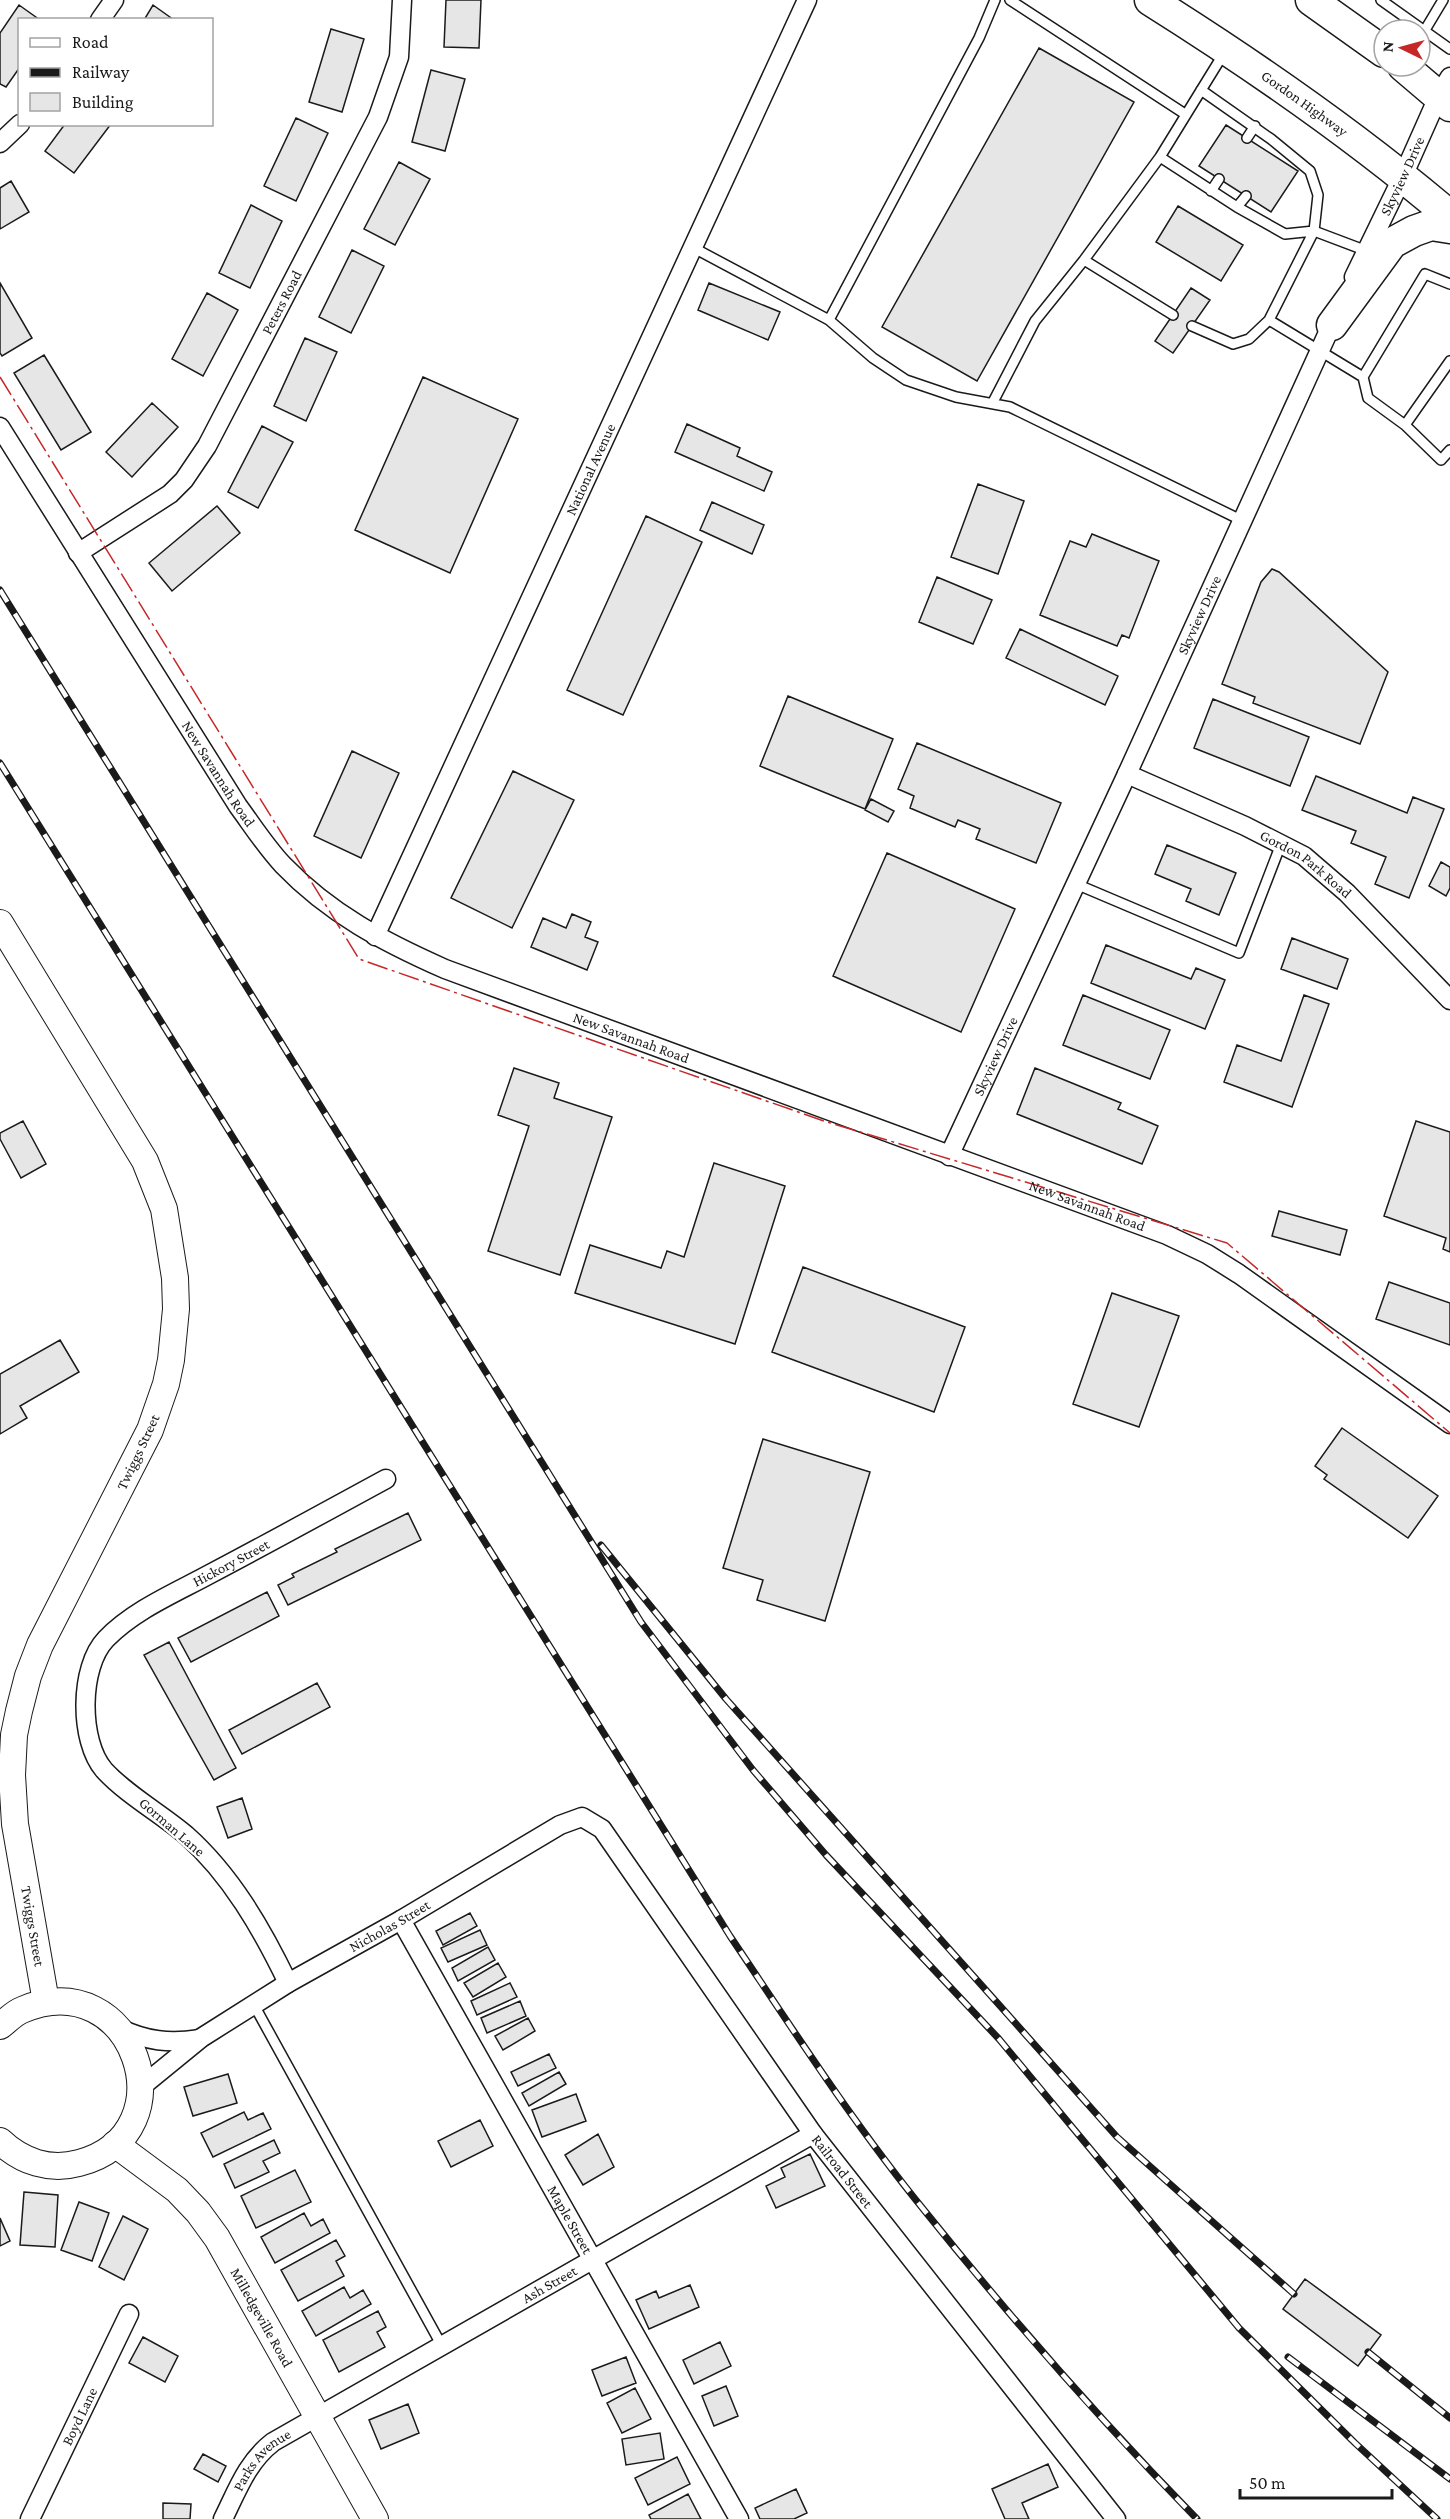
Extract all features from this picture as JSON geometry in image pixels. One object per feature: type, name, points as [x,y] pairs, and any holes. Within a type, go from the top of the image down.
[{"type":"highway","name":"Gordon Highway","points":[[1150,0],[1227,48],[1333,122],[1450,216]]},
{"type":"highway","points":[[1311,0],[1372,43]]},
{"type":"highway","points":[[1422,78],[1446,93]]},
{"type":"highway","points":[[1326,338],[1392,243],[1413,231],[1431,225],[1450,228]]},
{"type":"main road","name":"Twiggs Street","points":[[0,922],[145,1161],[164,1209],[175,1278],[176,1309],[171,1360],[158,1409],[140,1454],[40,1645],[28,1676],[14,1735],[12,1775],[15,1824],[46,2002]]},
{"type":"main road","points":[[0,2026],[20,2011],[46,2002],[72,2002],[98,2011],[119,2028],[131,2046],[139,2066],[141,2087],[137,2108],[129,2127],[115,2144],[93,2160],[66,2167],[38,2164],[13,2153],[0,2141]]},
{"type":"main road","name":"Milledgeville Road","points":[[115,2144],[177,2190],[198,2212],[217,2238],[375,2519]]},
{"type":"street","points":[[101,18],[114,0]]},
{"type":"street","name":"Peters Road","points":[[78,553],[170,494],[184,480],[207,446],[378,117],[399,57],[402,0]]},
{"type":"street","name":"National Avenue","points":[[375,936],[807,0]]},
{"type":"street","name":"Skyview Drive","points":[[949,1155],[1127,774],[1326,338],[1403,176],[1446,93]]},
{"type":"street","points":[[0,143],[18,126]]},
{"type":"street","name":"New Savannah Road","points":[[0,427],[203,753],[262,839],[281,863],[338,913],[375,936],[445,969],[1167,1235],[1207,1254],[1239,1274],[1450,1424]]},
{"type":"street","name":"Gordon Park Road","points":[[1127,774],[1304,856],[1324,872],[1450,1000]]},
{"type":"street","name":"Hickory Street","points":[[92,1666],[98,1649],[105,1640],[148,1608],[386,1479]]},
{"type":"street","name":"Gorman Lane","points":[[92,1666],[87,1689],[88,1739],[94,1755],[118,1782],[187,1836],[230,1883],[251,1913],[288,1983]]},
{"type":"street","name":"Nicholas Street","points":[[141,2087],[201,2038],[288,1983],[401,1920],[560,1825],[582,1817]]},
{"type":"street","name":"Railroad Street","points":[[582,1817],[602,1829],[813,2134],[1116,2519]]},
{"type":"street","name":"Maple Street","points":[[401,1920],[740,2519]]},
{"type":"street","name":"Nicholas Street","points":[[119,2028],[153,2040],[177,2042],[201,2038]]},
{"type":"street","name":"Ash Street","points":[[319,2417],[813,2134]]},
{"type":"street","name":"Boyd Lane","points":[[30,2519],[129,2314]]},
{"type":"street","name":"Parks Avenue","points":[[223,2519],[247,2470],[258,2454],[273,2442],[319,2417]]},
{"type":"lane","points":[[829,320],[979,38],[995,0]]},
{"type":"lane","points":[[1010,0],[1185,114]]},
{"type":"lane","points":[[1381,0],[1391,3],[1410,18]]},
{"type":"lane","points":[[1432,18],[1443,0]]},
{"type":"lane","points":[[1432,35],[1450,49]]},
{"type":"lane","points":[[993,402],[1035,321],[1084,260],[1160,157],[1227,48]]},
{"type":"lane","points":[[1192,326],[1233,344],[1249,339],[1269,320],[1314,231],[1318,195],[1310,171],[1255,126],[1201,90]]},
{"type":"lane","points":[[1247,138],[1255,126]]},
{"type":"lane","points":[[1272,154],[1279,146]]},
{"type":"lane","points":[[1160,157],[1211,191],[1285,234],[1314,231],[1367,251]]},
{"type":"lane","points":[[1211,191],[1219,179]]},
{"type":"lane","points":[[1237,207],[1246,196]]},
{"type":"lane","points":[[692,247],[829,320],[873,358],[906,380],[956,397],[993,402],[1010,407],[1243,521]]},
{"type":"lane","points":[[1084,260],[1173,315]]},
{"type":"lane","points":[[1363,377],[1425,274],[1450,284]]},
{"type":"lane","points":[[1269,320],[1326,338],[1363,377],[1368,398],[1405,425],[1450,467]]},
{"type":"lane","points":[[1405,425],[1450,362]]},
{"type":"lane","points":[[1441,460],[1450,450]]},
{"type":"lane","points":[[1076,884],[1239,953],[1281,844]]},
{"type":"lane","points":[[254,2005],[442,2346]]},
{"type":"building","points":[[446,0],[481,0],[479,48],[444,47]]},
{"type":"building","points":[[19,5],[37,18],[18,18],[18,70],[6,87],[0,84],[0,33]]},
{"type":"building","points":[[153,5],[171,18],[145,18]]},
{"type":"building","points":[[331,29],[364,39],[342,112],[309,102]]},
{"type":"building","points":[[1039,48],[1134,102],[977,381],[882,327]]},
{"type":"building","points":[[431,70],[465,79],[445,151],[412,142]]},
{"type":"building","points":[[296,118],[328,133],[296,201],[264,186]]},
{"type":"building","points":[[1226,125],[1298,171],[1271,212],[1199,166]]},
{"type":"building","points":[[64,126],[109,126],[74,173],[45,151]]},
{"type":"building","points":[[399,162],[430,179],[395,245],[364,229]]},
{"type":"building","points":[[11,181],[29,212],[0,229],[0,188]]},
{"type":"building","points":[[251,205],[282,221],[250,288],[219,273]]},
{"type":"building","points":[[1178,206],[1243,245],[1221,281],[1156,242]]},
{"type":"building","points":[[352,250],[384,266],[351,333],[319,317]]},
{"type":"building","points":[[0,283],[32,338],[2,356],[0,353]]},
{"type":"building","points":[[709,283],[780,312],[768,340],[698,310]]},
{"type":"building","points":[[1191,288],[1210,300],[1173,353],[1155,341]]},
{"type":"building","points":[[207,293],[238,310],[203,376],[172,359]]},
{"type":"building","points":[[305,338],[337,352],[306,421],[274,406]]},
{"type":"building","points":[[44,355],[91,432],[61,450],[14,373]]},
{"type":"building","points":[[423,377],[518,419],[450,573],[355,530]]},
{"type":"building","points":[[152,403],[178,427],[132,477],[106,452]]},
{"type":"building","points":[[687,424],[740,448],[737,456],[772,472],[764,491],[675,452]]},
{"type":"building","points":[[262,426],[293,442],[258,508],[228,492]]},
{"type":"building","points":[[978,484],[1024,501],[998,574],[951,557]]},
{"type":"building","points":[[712,502],[764,525],[752,554],[700,530]]},
{"type":"building","points":[[217,506],[240,533],[172,591],[149,563]]},
{"type":"building","points":[[646,516],[702,542],[623,715],[567,690]]},
{"type":"building","points":[[1092,534],[1159,561],[1129,638],[1122,635],[1117,646],[1040,615],[1070,541],[1086,547]]},
{"type":"building","points":[[1272,569],[1279,572],[1388,672],[1360,744],[1253,703],[1255,697],[1222,684],[1261,582]]},
{"type":"building","points":[[937,577],[992,600],[973,644],[919,622]]},
{"type":"building","points":[[1020,629],[1118,676],[1105,705],[1006,658]]},
{"type":"building","points":[[788,696],[893,739],[865,809],[760,766]]},
{"type":"building","points":[[1213,699],[1309,737],[1290,786],[1194,748]]},
{"type":"building","points":[[917,743],[1061,803],[1036,863],[976,839],[980,829],[958,820],[955,827],[910,808],[914,796],[898,789]]},
{"type":"building","points":[[352,751],[399,773],[361,858],[314,836]]},
{"type":"building","points":[[513,771],[574,800],[512,928],[451,898]]},
{"type":"building","points":[[1316,776],[1407,813],[1413,797],[1444,809],[1409,898],[1375,884],[1386,857],[1351,843],[1356,831],[1302,810]]},
{"type":"building","points":[[871,799],[894,811],[888,822],[865,810]]},
{"type":"building","points":[[1167,845],[1236,873],[1219,915],[1186,901],[1191,889],[1155,874]]},
{"type":"building","points":[[887,853],[1015,909],[961,1032],[833,976]]},
{"type":"building","points":[[1441,862],[1450,867],[1450,888],[1446,896],[1429,886]]},
{"type":"building","points":[[572,914],[591,922],[585,937],[598,942],[587,970],[531,947],[543,918],[566,928]]},
{"type":"building","points":[[1292,938],[1348,959],[1337,989],[1281,969]]},
{"type":"building","points":[[1106,945],[1191,979],[1196,968],[1225,980],[1205,1029],[1091,983]]},
{"type":"building","points":[[1083,995],[1170,1030],[1150,1079],[1063,1045]]},
{"type":"building","points":[[1304,995],[1329,1004],[1292,1107],[1224,1082],[1237,1045],[1281,1061]]},
{"type":"building","points":[[514,1068],[559,1083],[554,1098],[612,1117],[560,1275],[488,1251],[529,1126],[498,1115]]},
{"type":"building","points":[[1035,1068],[1121,1103],[1118,1109],[1158,1126],[1142,1164],[1017,1114]]},
{"type":"building","points":[[23,1121],[46,1164],[21,1178],[0,1139],[0,1133]]},
{"type":"building","points":[[1416,1121],[1450,1132],[1450,1252],[1443,1249],[1446,1238],[1384,1216]]},
{"type":"building","points":[[714,1163],[785,1186],[735,1344],[575,1293],[590,1245],[661,1268],[667,1251],[684,1257]]},
{"type":"building","points":[[1279,1211],[1347,1230],[1340,1255],[1272,1236]]},
{"type":"building","points":[[803,1267],[965,1327],[934,1412],[772,1352]]},
{"type":"building","points":[[1389,1282],[1450,1303],[1450,1345],[1376,1319]]},
{"type":"building","points":[[1112,1293],[1179,1316],[1139,1427],[1073,1404]]},
{"type":"building","points":[[60,1340],[79,1372],[20,1406],[27,1418],[0,1434],[0,1374]]},
{"type":"building","points":[[1342,1428],[1438,1496],[1408,1538],[1324,1479],[1327,1475],[1315,1466]]},
{"type":"building","points":[[763,1439],[870,1472],[825,1621],[757,1600],[763,1580],[723,1568]]},
{"type":"building","points":[[408,1513],[421,1540],[288,1605],[278,1585],[294,1577],[292,1574],[337,1552],[335,1549]]},
{"type":"building","points":[[267,1592],[279,1616],[191,1662],[178,1638]]},
{"type":"building","points":[[169,1642],[236,1768],[214,1780],[144,1655]]},
{"type":"building","points":[[317,1683],[330,1707],[242,1754],[229,1730]]},
{"type":"building","points":[[242,1798],[252,1829],[228,1838],[217,1807]]},
{"type":"building","points":[[470,1913],[477,1926],[443,1945],[436,1931]]},
{"type":"building","points":[[480,1930],[487,1945],[448,1962],[441,1948]]},
{"type":"building","points":[[488,1947],[495,1960],[458,1981],[452,1968]]},
{"type":"building","points":[[498,1963],[506,1977],[473,1997],[464,1983]]},
{"type":"building","points":[[510,1983],[517,1997],[477,2015],[471,2001]]},
{"type":"building","points":[[520,2001],[526,2016],[487,2033],[481,2018]]},
{"type":"building","points":[[528,2018],[535,2031],[503,2050],[495,2036]]},
{"type":"building","points":[[549,2054],[556,2068],[518,2086],[511,2072]]},
{"type":"building","points":[[559,2072],[566,2084],[529,2106],[522,2093]]},
{"type":"building","points":[[228,2074],[237,2103],[193,2116],[184,2087]]},
{"type":"building","points":[[576,2094],[586,2121],[542,2137],[532,2110]]},
{"type":"building","points":[[244,2112],[248,2120],[263,2113],[271,2129],[213,2157],[201,2133]]},
{"type":"building","points":[[480,2120],[493,2146],[451,2167],[438,2141]]},
{"type":"building","points":[[598,2134],[614,2167],[583,2185],[565,2155]]},
{"type":"building","points":[[274,2140],[280,2153],[263,2161],[269,2172],[235,2188],[224,2164]]},
{"type":"building","points":[[810,2154],[825,2186],[776,2208],[766,2186],[785,2177],[781,2168]]},
{"type":"building","points":[[295,2170],[311,2202],[256,2228],[241,2196]]},
{"type":"building","points":[[24,2192],[58,2195],[55,2247],[20,2245]]},
{"type":"building","points":[[79,2202],[109,2213],[92,2261],[61,2250]]},
{"type":"building","points":[[304,2213],[311,2226],[323,2219],[330,2233],[275,2263],[261,2237]]},
{"type":"building","points":[[123,2216],[148,2229],[124,2280],[99,2267]]},
{"type":"building","points":[[0,2218],[10,2241],[0,2246]]},
{"type":"building","points":[[336,2240],[345,2256],[336,2261],[344,2276],[298,2301],[281,2270]]},
{"type":"building","points":[[1305,2279],[1381,2335],[1358,2366],[1283,2309]]},
{"type":"building","points":[[690,2285],[699,2307],[649,2329],[636,2300],[656,2291],[659,2298]]},
{"type":"building","points":[[344,2287],[350,2298],[363,2290],[371,2304],[316,2336],[302,2311]]},
{"type":"building","points":[[378,2311],[386,2327],[377,2332],[385,2347],[339,2372],[323,2340]]},
{"type":"building","points":[[143,2337],[178,2356],[165,2382],[129,2363]]},
{"type":"building","points":[[720,2342],[731,2366],[694,2384],[683,2360]]},
{"type":"building","points":[[626,2357],[636,2383],[602,2396],[592,2370]]},
{"type":"building","points":[[726,2386],[738,2416],[714,2426],[702,2396]]},
{"type":"building","points":[[635,2388],[651,2419],[622,2433],[607,2403]]},
{"type":"building","points":[[408,2404],[419,2433],[381,2449],[369,2420]]},
{"type":"building","points":[[660,2433],[664,2459],[626,2465],[622,2439]]},
{"type":"building","points":[[203,2454],[226,2466],[218,2482],[194,2469]]},
{"type":"building","points":[[677,2457],[690,2484],[648,2505],[635,2478]]},
{"type":"building","points":[[1048,2464],[1058,2487],[1022,2503],[1029,2519],[1005,2519],[992,2489]]},
{"type":"building","points":[[796,2489],[807,2513],[794,2519],[760,2519],[755,2508]]},
{"type":"building","points":[[688,2494],[701,2519],[651,2519],[649,2515]]},
{"type":"building","points":[[163,2503],[191,2504],[190,2519],[163,2519]]},
{"type":"railway","points":[[0,590],[641,1622],[753,1770],[826,1855],[999,2039],[1239,2328],[1355,2443],[1437,2519]]},
{"type":"railway","points":[[0,763],[730,1936],[800,2040],[872,2143],[956,2250],[1091,2406],[1197,2519]]},
{"type":"railway","points":[[601,1545],[726,1699],[1117,2137],[1294,2294]]},
{"type":"railway","points":[[1368,2352],[1450,2418]]},
{"type":"railway","points":[[1288,2357],[1450,2479]]},
{"type":"power","points":[[0,377],[359,959],[824,1121],[1227,1243],[1450,1433]]}]
